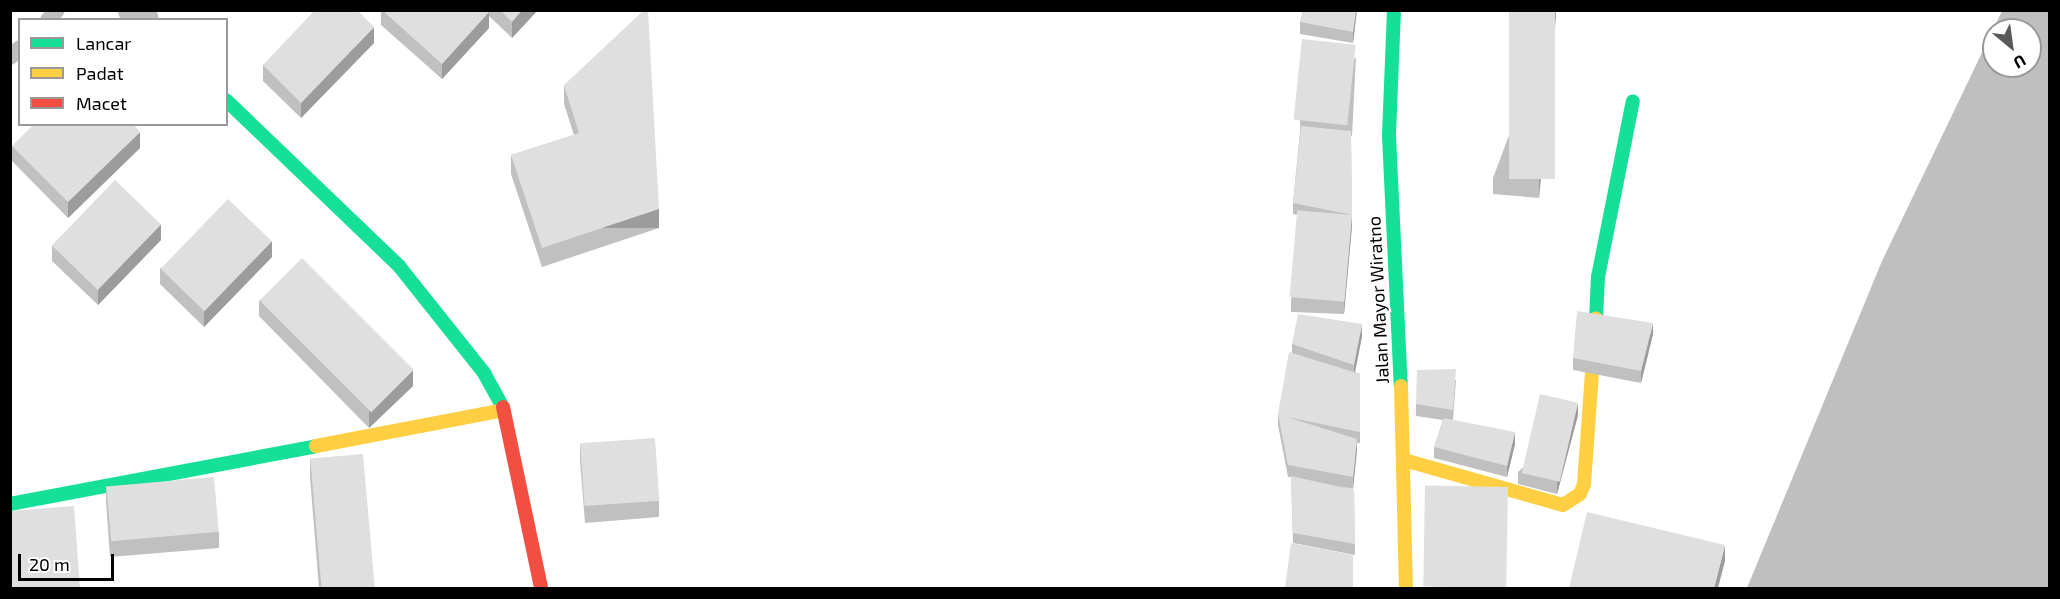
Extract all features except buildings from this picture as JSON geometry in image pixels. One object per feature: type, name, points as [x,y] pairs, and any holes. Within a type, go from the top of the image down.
[{"type":"street","name":"Jalan Mayor Wiratno","points":[[1394,10],[1389,136],[1404,460],[1406,588]]},
{"type":"street","points":[[1404,460],[1563,505],[1580,494],[1584,484],[1592,394],[1598,277],[1633,101]]},
{"type":"street","points":[[228,102],[399,266],[484,374],[504,410],[541,588]]},
{"type":"street","points":[[10,504],[504,410]]},
{"type":"shaded area","points":[[2002,11],[2049,11],[2049,588],[1747,588],[1882,261],[1982,53],[1982,78],[2042,78],[2042,18],[1999,18]]},
{"type":"traffic: fast","points":[[1394,10],[1389,136],[1401,386]]},
{"type":"traffic: fast","points":[[1596,318],[1598,277],[1633,101]]},
{"type":"traffic: fast","points":[[228,102],[399,266],[484,373],[503,407]]},
{"type":"traffic: fast","points":[[10,504],[316,446]]},
{"type":"traffic: slow","points":[[1404,460],[1563,505],[1580,494],[1584,484],[1596,318]]},
{"type":"traffic: slow","points":[[1401,386],[1406,588]]},
{"type":"traffic: slow","points":[[316,446],[504,410]]},
{"type":"traffic: jam","points":[[503,407],[541,588]]}]
